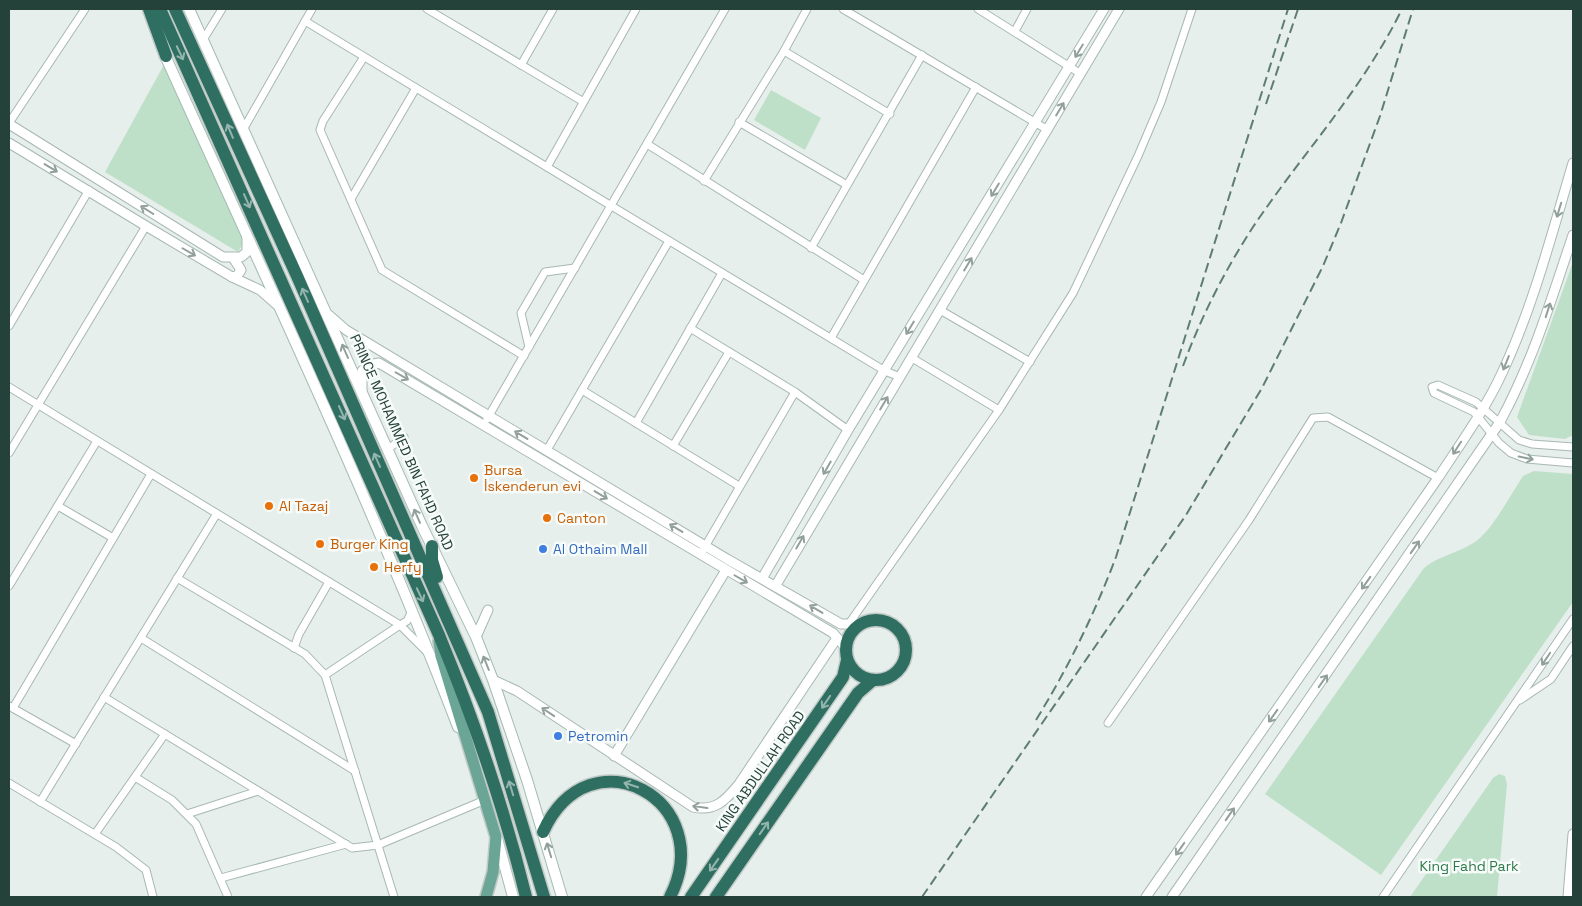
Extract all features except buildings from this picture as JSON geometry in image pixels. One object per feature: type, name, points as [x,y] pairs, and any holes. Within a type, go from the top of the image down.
[{"type":"highway","points":[[149,9],[166,56]]},
{"type":"highway","points":[[160,9],[439,634],[468,704],[526,897]]},
{"type":"highway","points":[[175,9],[443,606],[488,712],[544,897]]},
{"type":"highway","points":[[432,546],[432,560],[442,588],[443,606]]},
{"type":"highway","points":[[716,897],[858,693],[873,680],[890,676],[899,669],[904,658],[904,641],[898,631],[889,624],[872,621],[854,625],[846,654],[857,674],[873,680]]},
{"type":"highway","name":"KING ABDULLAH ROAD","points":[[691,897],[843,677],[846,654]]},
{"type":"highway","points":[[543,832],[555,809],[571,794],[588,785],[611,782],[628,783],[648,792],[663,804],[672,817],[679,838],[680,864],[670,897]]},
{"type":"main road","points":[[144,9],[280,308],[412,611],[486,800]]},
{"type":"main road","name":"PRINCE MOHAMMED BIN FAHD ROAD","points":[[190,9],[432,546],[476,638],[493,680],[543,832],[562,897]]},
{"type":"main road","points":[[439,634],[440,656],[486,800],[513,897]]},
{"type":"main road","points":[[486,897],[493,872],[496,837]]},
{"type":"street","points":[[203,40],[222,9]]},
{"type":"street","points":[[244,128],[312,9]]},
{"type":"street","points":[[428,9],[582,101]]},
{"type":"street","points":[[522,65],[553,9]]},
{"type":"street","points":[[547,167],[582,101],[636,9]]},
{"type":"street","points":[[484,424],[725,9]]},
{"type":"street","points":[[704,181],[784,52],[807,9]]},
{"type":"street","points":[[843,9],[1048,130]]},
{"type":"street","points":[[978,9],[1081,74]]},
{"type":"street","points":[[1014,30],[1027,9]]},
{"type":"street","points":[[763,577],[848,430],[1104,9]]},
{"type":"street","points":[[776,585],[1119,9]]},
{"type":"street","points":[[329,315],[346,330],[706,546],[763,577],[841,624],[854,625],[999,410],[1073,293],[1138,156],[1161,102],[1192,9]]},
{"type":"street","points":[[82,10],[9,124],[223,257],[234,259],[241,257],[246,252],[246,232]]},
{"type":"street","points":[[305,21],[722,273],[885,370],[900,377]]},
{"type":"street","points":[[784,52],[890,114]]},
{"type":"street","points":[[812,248],[922,55]]},
{"type":"street","points":[[364,57],[323,121],[320,130],[382,270],[524,356]]},
{"type":"street","points":[[831,338],[976,87]]},
{"type":"street","points":[[351,198],[416,88]]},
{"type":"street","points":[[739,122],[847,185]]},
{"type":"street","points":[[9,142],[232,277],[260,290],[280,308]]},
{"type":"street","points":[[647,144],[864,280]]},
{"type":"street","points":[[1146,897],[1438,478],[1484,407],[1502,373],[1524,315],[1573,163]]},
{"type":"street","points":[[9,326],[12,313],[89,190]]},
{"type":"street","points":[[9,453],[146,226]]},
{"type":"street","points":[[1172,897],[1500,422],[1521,382],[1536,346],[1573,235]]},
{"type":"street","points":[[546,450],[669,241]]},
{"type":"street","points":[[232,277],[237,276],[242,270],[234,259]]},
{"type":"street","points":[[530,346],[521,313],[545,272],[575,268]]},
{"type":"street","points":[[636,423],[722,273]]},
{"type":"street","points":[[940,310],[1030,362]]},
{"type":"street","points":[[690,328],[795,392],[848,430]]},
{"type":"street","points":[[674,446],[728,352]]},
{"type":"street","points":[[912,358],[999,410]]},
{"type":"street","points":[[362,392],[362,371],[369,365],[380,363],[833,633],[846,654]]},
{"type":"street","points":[[1573,447],[1526,442],[1513,435],[1484,407],[1438,384],[1432,386],[1434,392],[1470,409],[1504,448],[1519,457],[1573,463]]},
{"type":"street","points":[[9,387],[216,515],[400,625],[430,655]]},
{"type":"street","points":[[582,390],[739,486]]},
{"type":"street","points":[[700,555],[795,392]]},
{"type":"street","points":[[1108,723],[1249,520],[1313,418],[1328,417],[1438,478]]},
{"type":"street","points":[[388,449],[404,438]]},
{"type":"street","points":[[9,586],[97,441]]},
{"type":"street","points":[[76,744],[11,707],[151,474]]},
{"type":"street","points":[[58,506],[113,538]]},
{"type":"street","points":[[40,802],[216,515]]},
{"type":"street","points":[[614,756],[726,570]]},
{"type":"street","points":[[177,578],[305,654],[325,675],[394,897]]},
{"type":"street","points":[[294,648],[298,634],[329,582]]},
{"type":"street","points":[[476,638],[488,610]]},
{"type":"street","points":[[325,675],[407,621],[412,611]]},
{"type":"street","points":[[1383,897],[1573,619]]},
{"type":"street","points":[[141,638],[355,771]]},
{"type":"street","points":[[493,680],[517,691],[693,807],[710,808],[725,801],[739,784],[837,638]]},
{"type":"street","points":[[1516,703],[1551,679],[1573,646]]},
{"type":"street","points":[[104,697],[352,848],[378,845],[486,800]]},
{"type":"street","points":[[95,834],[165,734]]},
{"type":"street","points":[[135,777],[172,800],[196,824],[228,897]]},
{"type":"street","points":[[9,783],[116,847],[146,870],[153,897]]},
{"type":"street","points":[[187,814],[258,791]]},
{"type":"street","points":[[1568,897],[1573,834]]},
{"type":"street","points":[[221,878],[346,844]]},
{"type":"green space","points":[[166,61],[245,241],[238,252],[105,172]]},
{"type":"green space","points":[[771,90],[821,118],[805,150],[754,120]]},
{"type":"green space","points":[[1573,262],[1573,435],[1565,439],[1529,435],[1517,417]]},
{"type":"green space","points":[[1534,471],[1573,474],[1573,602],[1381,875],[1265,794],[1424,568],[1438,559],[1468,546],[1481,537],[1498,516],[1523,476]]},
{"type":"green space","name":"King Fahd Park","points":[[1499,774],[1505,776],[1507,784],[1497,897],[1410,897],[1493,778]]},
{"type":"railway","points":[[1036,720],[1080,641],[1116,557],[1288,9]]},
{"type":"railway","points":[[1266,104],[1298,9]]},
{"type":"railway","points":[[1183,366],[1223,277],[1243,243],[1272,200],[1351,94],[1369,67],[1402,9]]},
{"type":"railway","points":[[922,897],[1186,515],[1262,388],[1323,266],[1341,223],[1380,116],[1413,9]]},
{"type":"place","name":"Bursa İskenderun evi","points":[[474,478]]},
{"type":"place","name":"Al Tazaj","points":[[269,506]]},
{"type":"place","name":"Canton","points":[[547,518]]},
{"type":"place","name":"Burger King","points":[[320,544]]},
{"type":"place","name":"Al Othaim Mall","points":[[543,549]]},
{"type":"place","name":"Herfy","points":[[374,567]]},
{"type":"place","name":"Petromin","points":[[558,736]]}]
